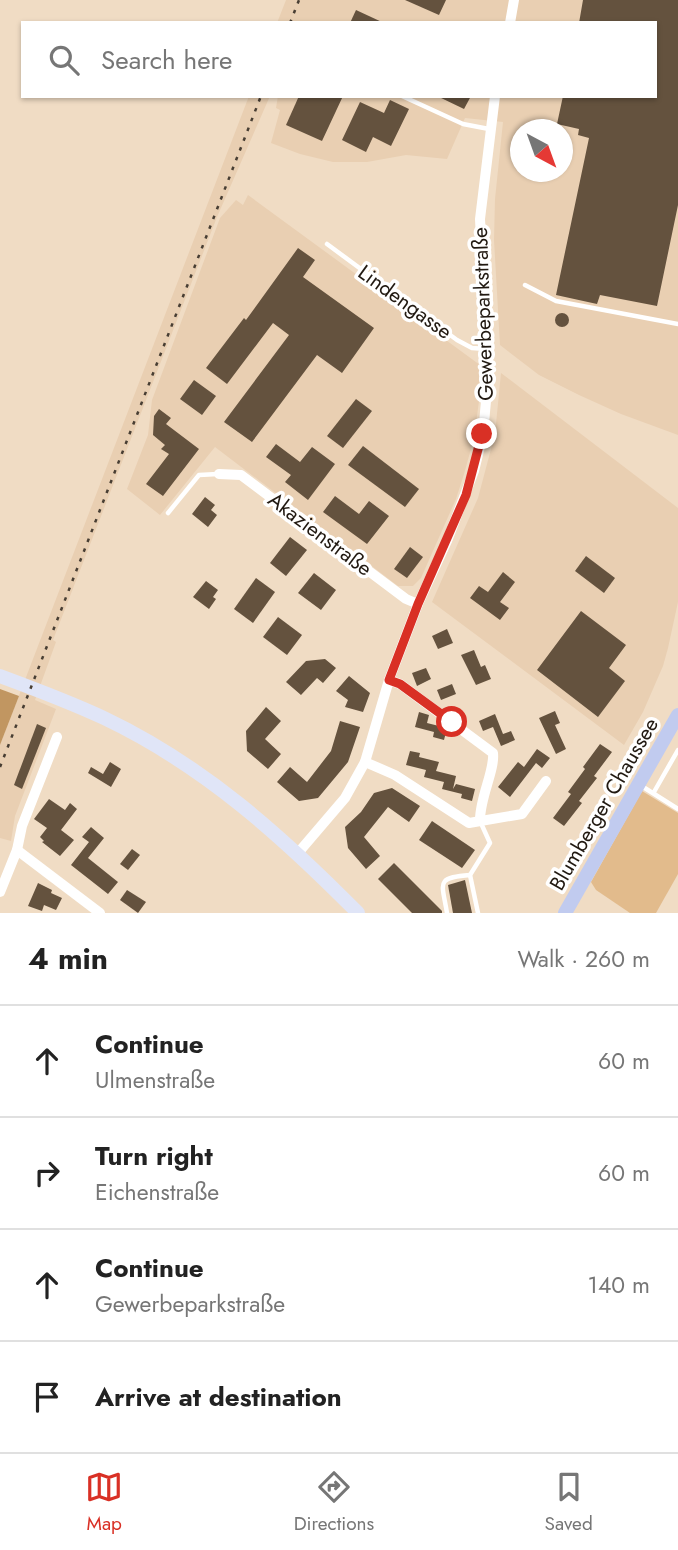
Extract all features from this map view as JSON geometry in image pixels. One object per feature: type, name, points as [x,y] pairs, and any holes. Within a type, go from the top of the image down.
[{"type":"main road","points":[[0,676],[105,718],[171,755],[222,789],[298,853],[358,913]]},
{"type":"main road","name":"Blumberger Chaussee","points":[[565,913],[678,715]]},
{"type":"street","points":[[510,21],[514,0]]},
{"type":"street","name":"Gewerbeparkstraße","points":[[298,853],[345,798],[365,762],[389,680],[474,471],[486,407],[487,349],[480,219],[495,98]]},
{"type":"street","name":"Akazienstraße","points":[[219,474],[241,475],[418,604]]},
{"type":"street","points":[[389,680],[400,684],[492,753],[494,763],[480,807],[480,820]]},
{"type":"street","points":[[0,892],[17,849],[22,826],[57,737]]},
{"type":"street","points":[[365,762],[395,775],[469,823],[522,814],[546,781]]},
{"type":"street","points":[[17,849],[100,913]]},
{"type":"lane","points":[[406,98],[463,124],[490,130]]},
{"type":"lane","name":"Lindengasse","points":[[327,244],[457,340],[472,348],[487,349]]},
{"type":"lane","points":[[525,285],[555,301],[678,324]]},
{"type":"lane","points":[[168,513],[199,475],[219,474]]},
{"type":"lane","points":[[654,792],[678,750]]},
{"type":"lane","points":[[639,784],[678,809]]},
{"type":"lane","points":[[478,913],[471,875],[490,843],[480,820]]},
{"type":"lane","points":[[447,913],[442,884],[444,879],[471,875]]},
{"type":"shaded area","points":[[286,0],[678,0],[678,435],[621,414],[539,375],[500,345],[494,240],[495,199],[503,122],[465,118],[447,159],[406,155],[367,162],[333,162],[271,143],[280,110],[276,108],[278,98],[657,98],[657,21],[278,21]]},
{"type":"shaded area","points":[[248,98],[269,98],[217,217],[53,640],[56,642],[35,700],[56,709],[15,816],[11,841],[0,838],[0,745]]},
{"type":"shaded area","points":[[248,195],[480,365],[474,438],[464,474],[456,499],[421,578],[413,586],[398,586],[215,447],[160,515],[127,489],[148,435],[152,400],[220,218],[236,200],[243,205]]},
{"type":"shaded area","points":[[501,373],[678,508],[678,602],[668,648],[643,712],[624,745],[432,602],[478,498],[495,434]]},
{"type":"shaded area","points":[[0,689],[19,696],[0,745]]},
{"type":"shaded area","points":[[642,791],[678,813],[678,874],[656,913],[630,913],[596,890],[591,882]]},
{"type":"building","points":[[405,0],[446,0],[439,15]]},
{"type":"building","points":[[583,0],[678,0],[678,205],[657,306],[600,295],[597,304],[556,295],[589,138],[578,135],[579,129],[573,128],[573,119],[558,119],[563,98],[657,98],[657,21],[579,21]]},
{"type":"building","points":[[356,10],[380,21],[351,21]]},
{"type":"building","points":[[298,98],[342,98],[322,141],[286,125]]},
{"type":"building","points":[[441,98],[470,98],[464,109]]},
{"type":"building","points":[[390,100],[409,109],[391,146],[373,137],[366,152],[342,140],[360,102],[384,113]]},
{"type":"building","points":[[298,248],[315,260],[303,277],[374,328],[342,373],[317,355],[252,442],[224,422],[289,335],[273,323],[227,384],[206,368],[244,318],[246,320]]},
{"type":"building","points":[[559,313],[565,313],[569,320],[565,327],[559,327],[555,323],[555,317]]},
{"type":"building","points":[[194,380],[216,396],[202,415],[180,399]]},
{"type":"building","points":[[356,399],[372,411],[343,448],[327,436]]},
{"type":"building","points":[[159,409],[171,418],[166,424],[199,449],[163,496],[146,484],[169,454],[161,449],[165,445],[153,435],[154,416]]},
{"type":"building","points":[[276,444],[300,462],[312,447],[335,464],[308,500],[285,482],[291,475],[266,457]]},
{"type":"building","points":[[363,446],[419,489],[405,507],[348,465]]},
{"type":"building","points":[[335,496],[359,514],[369,501],[389,516],[367,544],[323,512]]},
{"type":"building","points":[[205,497],[215,505],[211,510],[217,515],[208,527],[192,514]]},
{"type":"building","points":[[290,537],[307,550],[286,576],[270,563]]},
{"type":"building","points":[[410,547],[423,557],[407,578],[394,569]]},
{"type":"building","points":[[586,556],[615,578],[604,593],[575,571]]},
{"type":"building","points":[[503,572],[515,582],[500,602],[509,608],[500,620],[470,598],[479,586],[488,592]]},
{"type":"building","points":[[314,573],[336,590],[321,610],[298,593]]},
{"type":"building","points":[[256,578],[275,592],[253,623],[234,609]]},
{"type":"building","points":[[206,581],[218,590],[209,609],[193,597]]},
{"type":"building","points":[[581,611],[626,645],[609,668],[625,681],[598,717],[537,670]]},
{"type":"building","points":[[278,617],[302,635],[287,655],[263,637]]},
{"type":"building","points":[[447,629],[453,643],[438,649],[432,636]]},
{"type":"building","points":[[474,650],[481,667],[485,665],[491,679],[476,685],[461,655]]},
{"type":"building","points":[[325,659],[336,668],[323,683],[317,678],[301,695],[286,682],[306,661]]},
{"type":"building","points":[[426,668],[431,679],[417,686],[412,673]]},
{"type":"building","points":[[349,676],[370,693],[363,712],[345,707],[348,700],[336,691]]},
{"type":"building","points":[[452,684],[456,694],[441,700],[437,690]]},
{"type":"building","points":[[266,707],[281,721],[265,739],[281,754],[268,769],[247,751],[246,731]]},
{"type":"building","points":[[555,711],[560,723],[555,725],[566,749],[556,754],[539,718]]},
{"type":"building","points":[[419,712],[429,715],[427,723],[447,728],[444,740],[433,737],[434,732],[415,727]]},
{"type":"building","points":[[495,714],[503,734],[511,731],[515,740],[501,746],[493,727],[483,731],[479,721]]},
{"type":"building","points":[[340,721],[360,727],[348,762],[318,798],[299,801],[277,782],[290,767],[307,782],[331,751]]},
{"type":"building","points":[[37,724],[46,728],[22,789],[14,785]]},
{"type":"building","points":[[600,744],[612,752],[579,801],[582,803],[564,826],[553,818],[571,794],[568,792]]},
{"type":"building","points":[[537,749],[550,758],[542,768],[536,763],[510,797],[498,787],[518,762],[524,767]]},
{"type":"building","points":[[410,751],[420,753],[419,757],[439,762],[436,771],[456,776],[453,789],[456,784],[475,789],[472,801],[461,798],[462,794],[442,789],[444,782],[424,777],[426,770],[406,765]]},
{"type":"building","points":[[110,762],[121,769],[111,787],[88,773],[91,767],[103,774]]},
{"type":"building","points":[[392,788],[420,806],[409,822],[388,807],[364,837],[380,856],[366,869],[348,848],[345,827],[361,812],[374,793]]},
{"type":"building","points":[[49,799],[65,810],[70,803],[77,809],[61,830],[74,840],[60,856],[42,842],[44,841],[40,837],[47,828],[34,819]]},
{"type":"building","points":[[432,821],[475,850],[462,868],[419,840]]},
{"type":"building","points":[[91,827],[104,838],[88,858],[118,882],[108,894],[71,865],[89,842],[82,837]]},
{"type":"building","points":[[132,849],[140,855],[128,870],[120,864]]},
{"type":"building","points":[[394,863],[442,913],[412,913],[378,879]]},
{"type":"building","points":[[465,880],[472,913],[453,913],[448,885]]},
{"type":"building","points":[[38,883],[62,898],[56,910],[44,905],[42,911],[28,906]]},
{"type":"building","points":[[127,890],[146,902],[138,913],[120,900]]},
{"type":"railway","points":[[291,21],[299,0]]},
{"type":"railway","points":[[0,767],[260,98]]},
{"type":"route","points":[[452,722],[400,684],[389,680],[418,604],[466,495],[482,434]]}]
